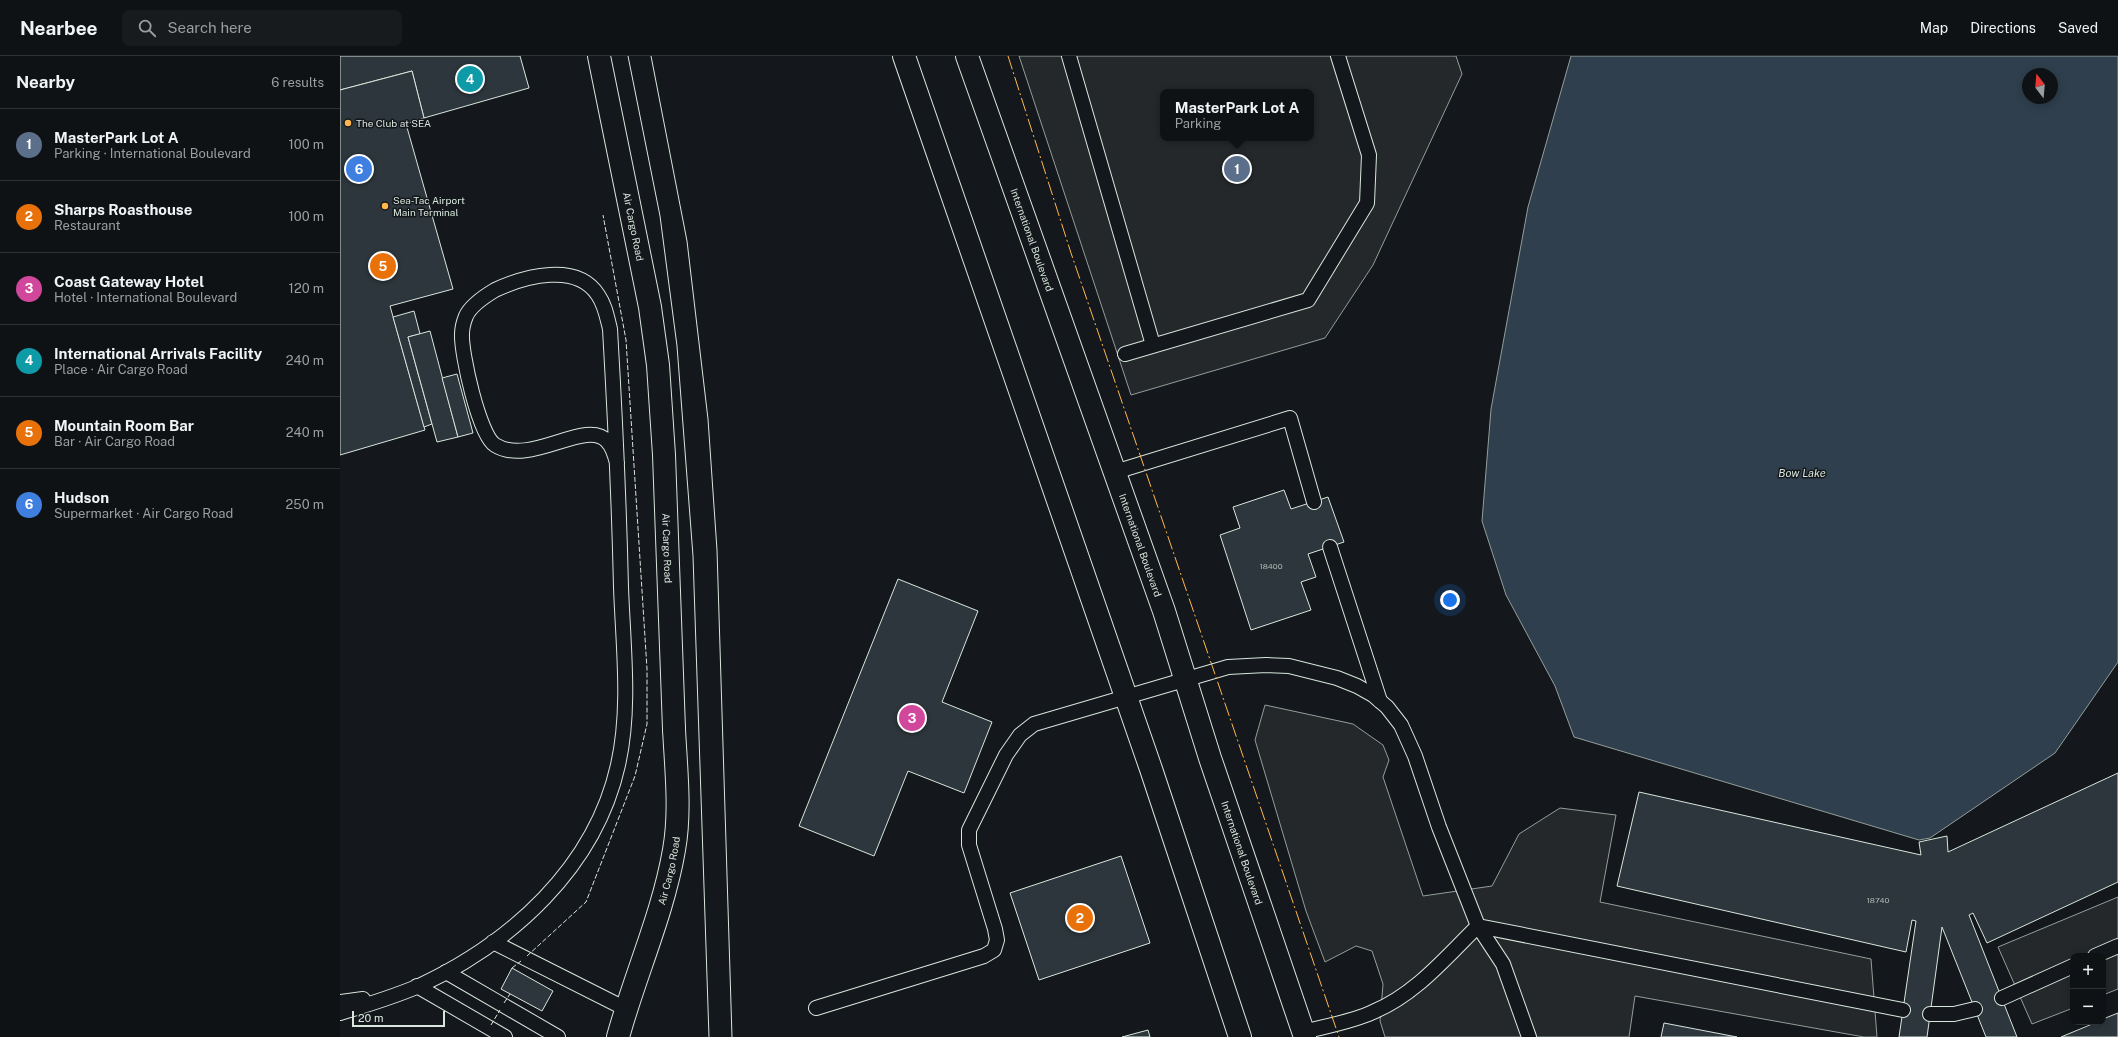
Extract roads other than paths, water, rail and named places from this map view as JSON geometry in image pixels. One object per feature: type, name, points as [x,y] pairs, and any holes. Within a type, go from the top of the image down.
[{"type":"main road","name":"Air Cargo Road","points":[[599,56],[650,307],[658,365],[664,455],[678,804],[674,849],[667,882],[618,1037]]},
{"type":"main road","points":[[904,56],[1125,697],[1240,1037]]},
{"type":"main road","name":"International Boulevard","points":[[967,56],[1164,611],[1185,679],[1304,1035]]},
{"type":"lane","points":[[1069,56],[1153,345]]},
{"type":"lane","points":[[1125,354],[1308,300],[1366,203],[1369,155],[1338,56]]},
{"type":"lane","points":[[340,1013],[412,988],[446,972],[493,942],[535,909],[558,884],[580,855],[598,824],[610,793],[618,764],[623,727],[624,678],[617,463],[610,329],[606,312],[598,295],[587,282],[575,276],[540,276],[506,286],[488,294],[476,303],[467,315],[462,332],[463,351],[480,420],[493,444],[507,450],[526,452],[593,434],[607,440],[612,447],[617,463]]},
{"type":"lane","points":[[1115,472],[1290,418],[1314,502]]},
{"type":"lane","points":[[1330,547],[1380,700]]},
{"type":"lane","points":[[816,1008],[984,956],[994,950],[997,940],[995,929],[969,845],[969,830],[1006,754],[1020,735],[1034,724],[1228,667],[1266,665],[1288,666],[1337,678],[1357,686],[1387,706],[1401,725],[1415,756],[1439,827],[1478,926],[1503,964],[1529,1037]]},
{"type":"lane","points":[[1304,1035],[1372,1013],[1416,986],[1478,926]]},
{"type":"lane","points":[[1478,926],[1903,1010]]},
{"type":"lane","points":[[493,942],[626,1009]]},
{"type":"lane","points":[[2102,953],[2118,946]]},
{"type":"lane","points":[[2002,998],[2070,967]]},
{"type":"lane","points":[[446,972],[558,1037]]},
{"type":"lane","points":[[340,1002],[412,988],[505,1037]]},
{"type":"lane","points":[[1930,1014],[1954,1014],[1975,1009]]},
{"type":"water","name":"Bow Lake","points":[[1571,56],[2118,56],[2118,662],[2055,753],[1930,838],[1919,840],[1574,737],[1555,686],[1506,595],[1482,521],[1491,409],[1528,207]]},
{"type":"tram line","points":[[628,56],[660,216],[677,346],[693,556],[709,1037]]},
{"type":"tram line","points":[[651,56],[687,241],[708,419],[717,550],[732,1037]]},
{"type":"place","name":"International Arrivals Facility","points":[[470,79]]},
{"type":"place","name":"The Club at SEA","points":[[348,123]]},
{"type":"place","name":"Hudson","points":[[359,169]]},
{"type":"place","name":"MasterPark Lot A","points":[[1237,169]]},
{"type":"place","name":"Sea-Tac Airport Main Terminal","points":[[385,206]]},
{"type":"place","name":"Mountain Room Bar","points":[[383,266]]},
{"type":"place","name":"Coast Gateway Hotel","points":[[912,718]]},
{"type":"place","name":"Sharps Roasthouse","points":[[1080,918]]}]
